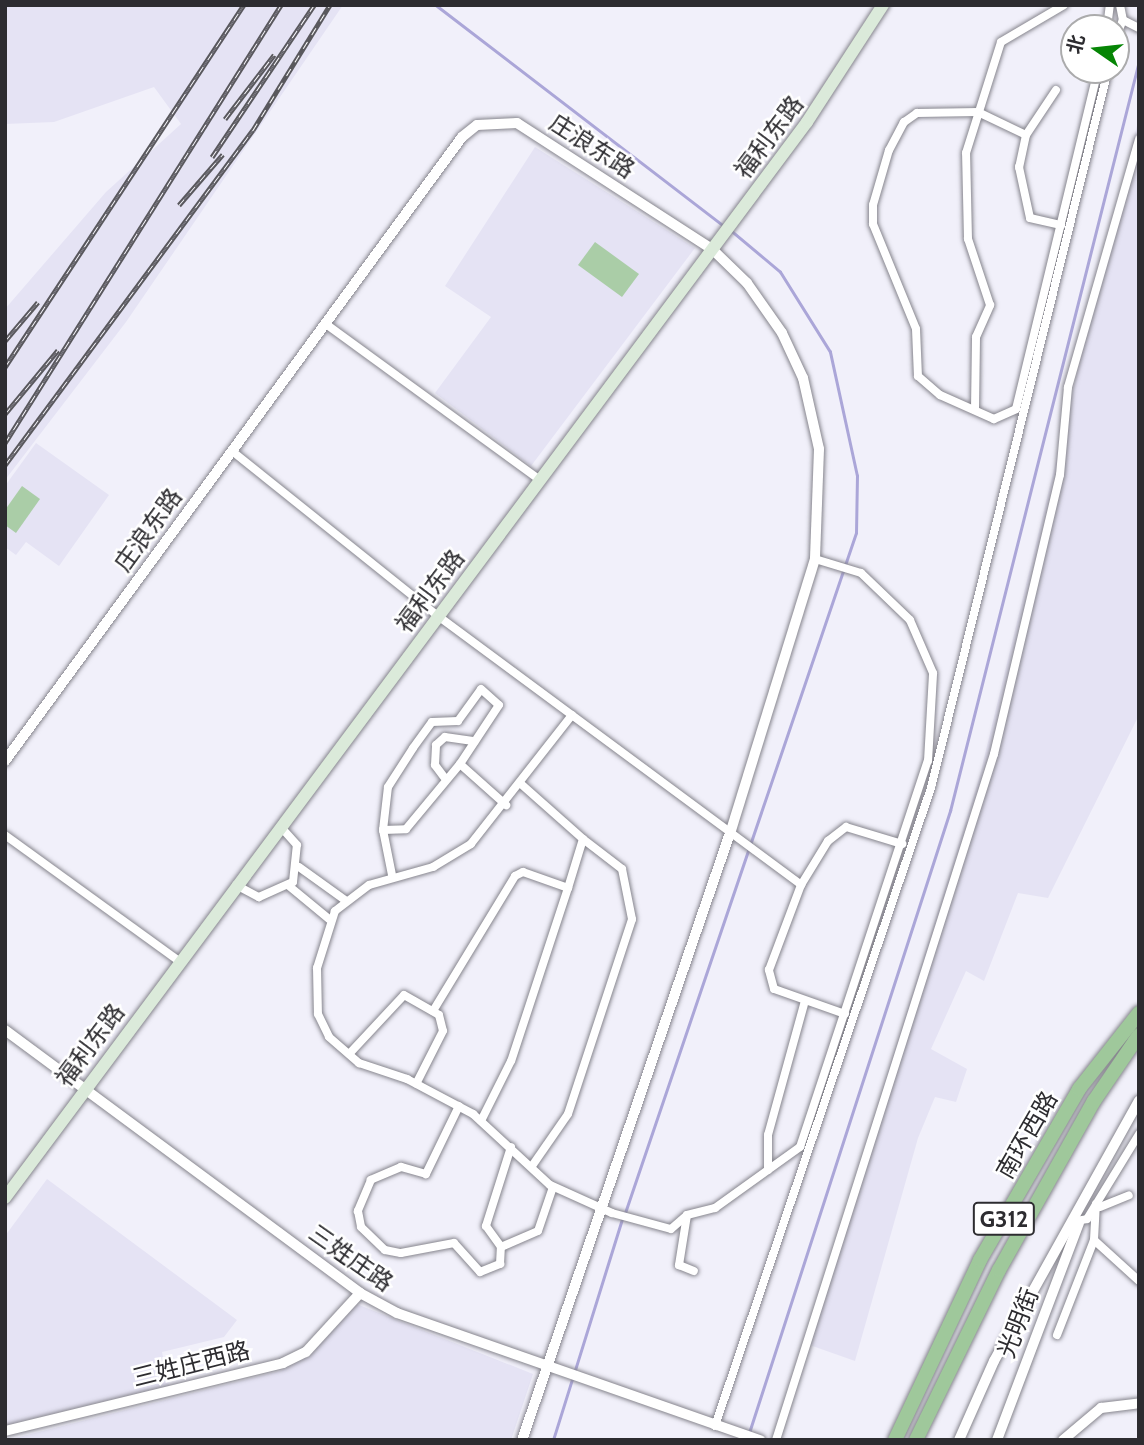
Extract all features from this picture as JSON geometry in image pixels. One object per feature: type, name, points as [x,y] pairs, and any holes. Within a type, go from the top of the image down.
[{"type":"highway","name":"南环西路","points":[[895,1440],[980,1261],[1079,1089],[1139,1013]]},
{"type":"highway","name":"南环西路","points":[[916,1440],[999,1270],[1094,1101],[1139,1035]]},
{"type":"main road","name":"福利东路","points":[[5,1198],[179,961],[807,122],[883,5]]},
{"type":"street","points":[[975,410],[976,337],[990,305],[975,273],[964,213],[965,158],[1001,42],[1064,5]]},
{"type":"street","points":[[1026,135],[978,112],[917,113],[904,122],[873,205],[873,224],[916,329],[918,376],[975,410],[1001,419],[1016,409],[1095,84]]},
{"type":"street","points":[[719,1427],[932,788],[1105,84]]},
{"type":"street","points":[[1056,90],[1026,135],[1019,167],[1030,218],[1061,225]]},
{"type":"street","name":"庄浪东路","points":[[5,761],[462,137],[499,120],[517,123],[714,246],[761,303],[803,378],[819,449],[814,559],[733,836],[522,1440]]},
{"type":"street","points":[[776,1440],[994,754],[1059,475],[1068,387],[1139,139]]},
{"type":"street","points":[[326,324],[540,480]]},
{"type":"street","points":[[232,451],[438,616],[801,885]]},
{"type":"street","points":[[572,715],[506,805],[471,845],[433,867],[393,874],[345,900],[329,919],[317,968],[318,1014],[329,1037],[359,1063],[416,1084],[458,1106],[481,1121],[553,1187],[603,1205],[612,1213],[631,1220],[671,1229],[687,1215],[715,1208],[800,1147],[928,761],[933,673],[910,620],[855,571],[814,559]]},
{"type":"street","points":[[383,831],[406,829],[444,777],[460,764],[499,705],[481,689],[458,721],[432,722],[388,787],[383,831],[393,874]]},
{"type":"street","points":[[423,734],[436,745]]},
{"type":"street","points":[[444,777],[435,765],[436,745],[445,737],[475,741]]},
{"type":"street","points":[[460,764],[506,805]]},
{"type":"street","points":[[522,784],[583,839],[622,869],[632,919],[568,1114],[532,1166]]},
{"type":"street","points":[[236,886],[259,897],[289,886],[299,867],[298,845],[280,826]]},
{"type":"street","points":[[845,1014],[774,989],[768,978],[801,885],[828,841],[846,827],[902,844]]},
{"type":"street","points":[[5,835],[179,961]]},
{"type":"street","points":[[481,1121],[511,1061],[583,839]]},
{"type":"street","points":[[299,867],[345,900]]},
{"type":"street","points":[[433,1011],[515,876],[523,872],[568,888]]},
{"type":"street","points":[[289,886],[329,919]]},
{"type":"street","points":[[350,1053],[404,996],[433,1011],[443,1031],[416,1084]]},
{"type":"street","points":[[768,1170],[768,1135],[805,1001]]},
{"type":"street","name":"三姓庄路","points":[[5,1030],[360,1293],[397,1313],[760,1440]]},
{"type":"street","points":[[960,1437],[1139,1101]]},
{"type":"street","points":[[458,1106],[426,1174],[401,1167],[370,1180],[358,1211],[362,1227],[378,1246],[401,1253],[454,1243],[480,1272],[500,1264],[501,1247],[486,1226],[511,1147]]},
{"type":"street","points":[[1057,1335],[1094,1241],[1098,1206],[1139,1135]]},
{"type":"street","points":[[501,1247],[538,1231],[553,1187]]},
{"type":"street","points":[[1075,1220],[1098,1206],[1129,1195]]},
{"type":"street","points":[[687,1215],[679,1265],[694,1271]]},
{"type":"street","name":"光明街","points":[[998,1440],[1075,1220]]},
{"type":"street","points":[[1094,1241],[1139,1281]]},
{"type":"street","name":"三姓庄西路","points":[[5,1431],[284,1363],[306,1352],[360,1293]]},
{"type":"street","points":[[1063,1440],[1101,1408],[1139,1403]]},
{"type":"shaded area","points":[[5,5],[343,5],[126,322],[5,480],[5,309],[106,192],[181,124],[154,87],[54,122],[5,124]]},
{"type":"shaded area","points":[[1139,117],[1139,715],[1048,898],[1018,893],[984,981],[966,971],[931,1049],[967,1069],[956,1102],[935,1097],[918,1138],[855,1361],[804,1343],[980,775]]},
{"type":"shaded area","points":[[535,147],[695,248],[531,466],[435,393],[491,317],[445,286]]},
{"type":"shaded area","points":[[36,443],[109,495],[59,566],[26,542],[16,555],[5,547],[5,486]]},
{"type":"shaded area","points":[[47,1179],[237,1320],[224,1337],[162,1352],[169,1386],[6,1425],[5,1236]]},
{"type":"shaded area","points":[[354,1303],[533,1374],[511,1440],[7,1440],[280,1371],[302,1360]]},
{"type":"green space","points":[[595,242],[639,274],[622,297],[578,265]]},
{"type":"green space","points":[[22,486],[40,499],[16,533],[5,525],[5,510]]},
{"type":"waterway","points":[[436,5],[723,225]]},
{"type":"waterway","points":[[749,1433],[950,811],[1139,61]]},
{"type":"waterway","points":[[625,1213],[856,533],[857,476],[830,352],[780,272],[731,231]]},
{"type":"waterway","points":[[575,1370],[622,1219]]},
{"type":"waterway","points":[[553,1440],[573,1376]]},
{"type":"railway","points":[[5,367],[244,5]]},
{"type":"railway","points":[[5,443],[281,5]]},
{"type":"railway","points":[[212,157],[314,5]]},
{"type":"railway","points":[[5,465],[253,130],[330,5]]},
{"type":"railway","points":[[225,119],[274,55]]},
{"type":"railway","points":[[179,205],[223,154]]},
{"type":"railway","points":[[5,341],[38,302]]},
{"type":"railway","points":[[5,414],[58,350]]}]
